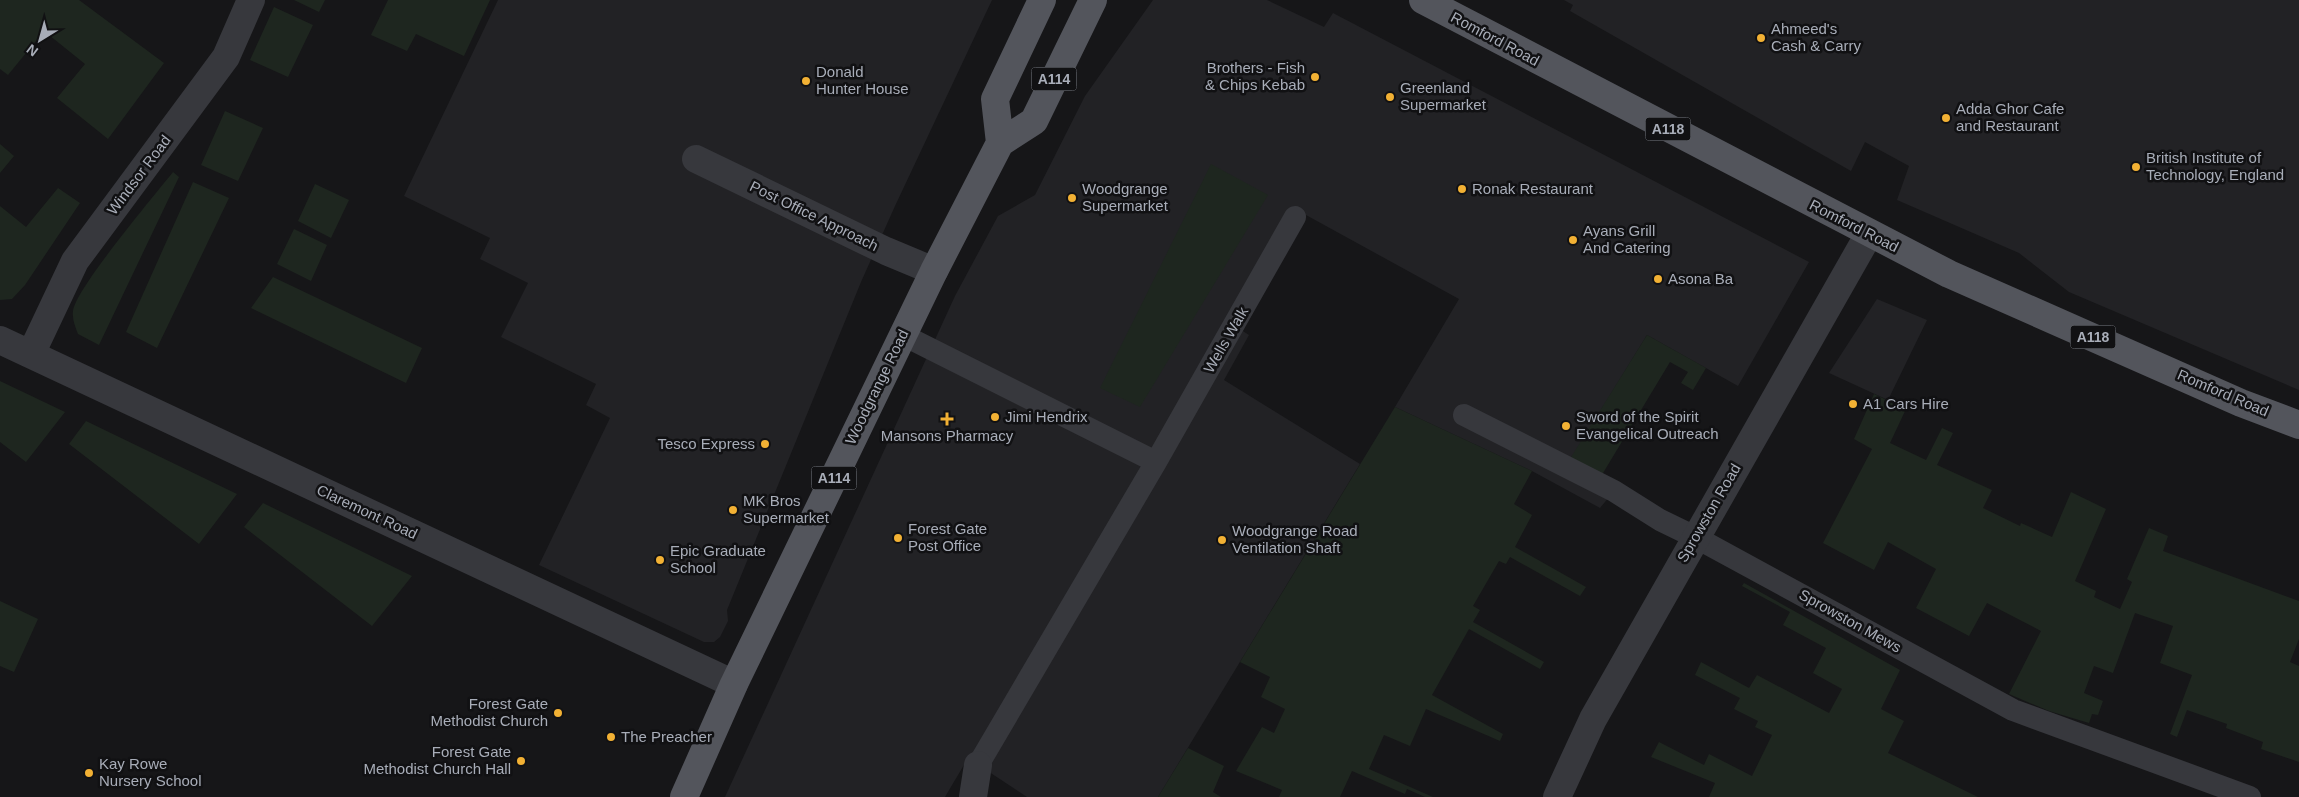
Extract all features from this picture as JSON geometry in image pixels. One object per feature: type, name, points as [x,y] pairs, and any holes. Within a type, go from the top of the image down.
[{"type":"main road","name":"A114","points":[[1000,144],[995,99],[1042,0]]},
{"type":"main road","name":"Woodgrange Road","points":[[684,797],[734,684],[934,271],[1000,144],[1034,121],[1093,0]]},
{"type":"main road","name":"Romford Road","points":[[1422,0],[1949,274],[2241,403],[2299,424]]},
{"type":"street","name":"Windsor Road","points":[[31,354],[75,261],[226,57],[251,0]]},
{"type":"street","name":"Post Office Approach","points":[[696,159],[886,251],[934,271]]},
{"type":"street","name":"Sprowston Road","points":[[1557,797],[1593,718],[1869,234]]},
{"type":"street","name":"Claremont Road","points":[[0,340],[734,684]]},
{"type":"street","points":[[973,797],[978,765]]},
{"type":"lane","name":"Wells Walk","points":[[978,765],[1156,462],[1296,217]]},
{"type":"lane","points":[[903,336],[1156,462]]},
{"type":"lane","name":"Sprowston Mews","points":[[1464,415],[1545,454],[1614,491],[1660,520],[1695,537],[2013,710],[2250,797]]},
{"type":"shaded area","points":[[0,0],[79,0],[164,63],[108,139],[57,98],[85,64],[44,31],[8,75],[0,69]]},
{"type":"shaded area","points":[[294,0],[325,0],[319,12]]},
{"type":"shaded area","points":[[388,0],[490,0],[464,56],[416,34],[407,51],[371,35]]},
{"type":"shaded area","points":[[498,0],[992,0],[861,282],[727,610],[728,621],[720,637],[714,642],[704,642],[539,565],[610,418],[586,405],[596,384],[501,337],[528,283],[480,259],[490,238],[404,196]]},
{"type":"shaded area","points":[[1153,0],[1267,0],[1324,27],[1333,13],[1809,262],[1738,386],[1647,335],[1569,462],[1614,491],[1600,508],[1532,471],[1395,407],[1459,299],[1306,215],[1238,328],[1249,335],[1224,380],[1360,464],[1158,797],[1027,797],[968,758],[945,797],[725,797],[955,296],[998,216],[1035,195],[1085,96]]},
{"type":"shaded area","points":[[1564,0],[2299,0],[2299,390],[2069,292],[2019,253],[1897,200],[1909,166],[1865,142],[1851,171],[1570,11],[1573,5]]},
{"type":"shaded area","points":[[274,7],[313,25],[288,77],[250,60]]},
{"type":"shaded area","points":[[225,111],[263,128],[238,181],[201,165]]},
{"type":"shaded area","points":[[0,144],[14,156],[0,173]]},
{"type":"shaded area","points":[[1211,164],[1268,195],[1140,407],[1100,388]]},
{"type":"shaded area","points":[[173,172],[179,177],[99,345],[78,334],[73,314],[77,299],[101,263]]},
{"type":"shaded area","points":[[193,182],[229,198],[157,348],[126,332]]},
{"type":"shaded area","points":[[315,184],[349,200],[331,238],[298,221]]},
{"type":"shaded area","points":[[58,188],[80,203],[25,285],[12,299],[0,300],[0,206],[26,227]]},
{"type":"shaded area","points":[[294,229],[327,245],[311,281],[277,264]]},
{"type":"shaded area","points":[[273,277],[422,348],[406,383],[251,308]]},
{"type":"shaded area","points":[[1877,299],[1927,320],[1888,400],[1829,373]]},
{"type":"shaded area","points":[[1647,335],[1706,368],[1693,390],[1681,383],[1688,372],[1670,362],[1600,478],[1568,462]]},
{"type":"shaded area","points":[[0,381],[65,412],[26,462],[0,442]]},
{"type":"shaded area","points":[[1874,394],[1906,409],[1890,443],[1926,460],[1942,428],[1953,433],[1937,465],[1992,490],[1983,508],[2020,526],[2021,523],[2052,537],[2071,492],[2106,509],[2075,581],[2096,591],[2094,597],[2120,609],[2132,582],[2127,579],[2149,528],[2168,536],[2163,551],[2299,601],[2299,639],[2290,662],[2299,666],[2299,762],[2261,749],[2263,742],[2226,728],[2227,724],[2187,710],[2177,737],[2170,734],[2192,675],[2160,663],[2173,626],[2135,613],[2113,673],[2094,666],[2084,693],[2103,701],[2098,715],[2092,714],[2089,723],[2049,711],[2009,694],[2041,631],[1987,603],[1969,636],[1916,608],[1936,569],[1888,542],[1874,570],[1823,543],[1872,449],[1854,439]]},
{"type":"shaded area","points":[[1395,407],[1532,471],[1514,504],[1532,515],[1515,547],[1586,587],[1580,596],[1510,557],[1506,564],[1499,561],[1473,606],[1480,610],[1473,622],[1544,662],[1540,669],[1469,629],[1432,695],[1503,734],[1500,741],[1426,709],[1410,746],[1384,735],[1369,769],[1433,797],[1425,797],[1407,789],[1405,794],[1352,771],[1340,797],[1279,797],[1282,790],[1236,771],[1262,727],[1274,733],[1285,709],[1261,697],[1270,677],[1240,662]]},
{"type":"shaded area","points":[[86,421],[237,494],[199,544],[69,444]]},
{"type":"shaded area","points":[[263,503],[412,576],[372,626],[244,527]]},
{"type":"shaded area","points":[[1744,583],[1900,670],[1881,709],[1904,721],[1888,753],[1978,797],[1709,797],[1715,783],[1651,757],[1659,742],[1704,765],[1709,754],[1752,776],[1772,735],[1755,727],[1758,721],[1734,709],[1740,698],[1695,675],[1701,662],[1749,688],[1757,675],[1829,713],[1842,689],[1813,673],[1826,648],[1783,625],[1790,612],[1742,586]]},
{"type":"shaded area","points":[[0,601],[38,619],[14,672],[0,666]]},
{"type":"shaded area","points":[[1188,748],[1224,766],[1213,792],[1221,797],[1158,797]]},
{"type":"place","name":"Ahmeed's Cash & Carry","points":[[1761,38]]},
{"type":"place","name":"Brothers - Fish & Chips Kebab","points":[[1315,77]]},
{"type":"place","name":"Donald Hunter House","points":[[806,81]]},
{"type":"place","name":"Greenland Supermarket","points":[[1390,97]]},
{"type":"place","name":"Adda Ghor Cafe and Restaurant","points":[[1946,118]]},
{"type":"place","name":"British Institute of Technology, England","points":[[2136,167]]},
{"type":"place","name":"Ronak Restaurant","points":[[1462,189]]},
{"type":"place","name":"Woodgrange Supermarket","points":[[1072,198]]},
{"type":"place","name":"Ayans Grill And Catering","points":[[1573,240]]},
{"type":"place","name":"Asona Ba","points":[[1658,279]]},
{"type":"place","name":"A1 Cars Hire","points":[[1853,404]]},
{"type":"place","name":"Jimi Hendrix","points":[[995,417]]},
{"type":"place","name":"Mansons Pharmacy","points":[[947,419]]},
{"type":"place","name":"Sword of the Spirit Evangelical Outreach","points":[[1566,426]]},
{"type":"place","name":"Tesco Express","points":[[765,444]]},
{"type":"place","name":"MK Bros Supermarket","points":[[733,510]]},
{"type":"place","name":"Forest Gate Post Office","points":[[898,538]]},
{"type":"place","name":"Woodgrange Road Ventilation Shaft","points":[[1222,540]]},
{"type":"place","name":"Epic Graduate School","points":[[660,560]]},
{"type":"place","name":"Forest Gate Methodist Church","points":[[558,713]]},
{"type":"place","name":"The Preacher","points":[[611,737]]},
{"type":"place","name":"Forest Gate Methodist Church Hall","points":[[521,761]]},
{"type":"place","name":"Kay Rowe Nursery School","points":[[89,773]]}]
